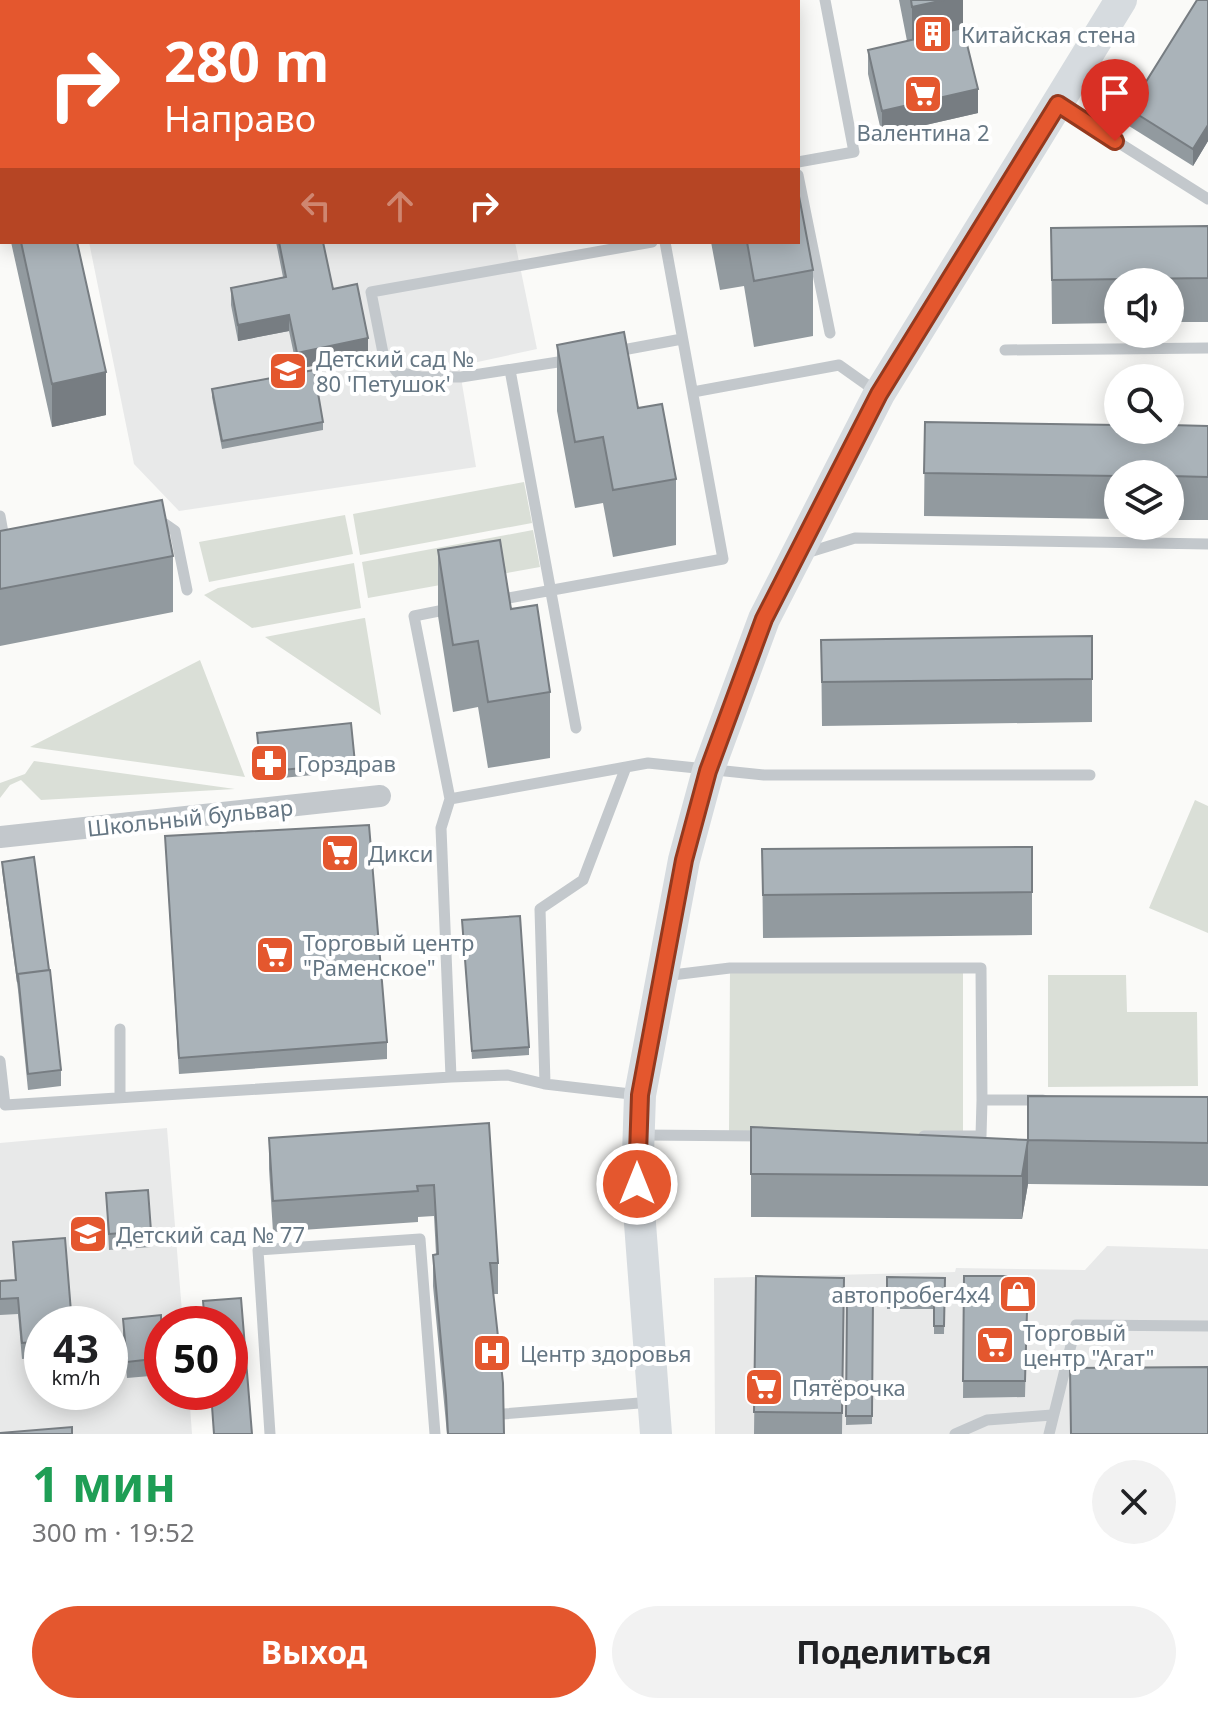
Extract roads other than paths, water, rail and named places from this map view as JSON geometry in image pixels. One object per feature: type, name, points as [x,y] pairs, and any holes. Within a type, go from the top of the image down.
[{"type":"main road","points":[[656,1434],[637,1184],[640,1095],[684,860],[708,771],[764,619],[879,394],[1121,0]]},
{"type":"street","name":"Школьный бульвар","points":[[0,837],[380,796]]},
{"type":"lane","points":[[800,162],[854,152],[825,0]]},
{"type":"lane","points":[[1058,104],[1208,199]]},
{"type":"lane","points":[[800,185],[830,333]]},
{"type":"lane","points":[[582,358],[461,377],[421,377],[397,372],[383,353],[371,292],[641,244]]},
{"type":"lane","points":[[490,601],[723,559],[665,244]]},
{"type":"lane","points":[[596,355],[682,339]]},
{"type":"lane","points":[[1005,350],[1208,348]]},
{"type":"lane","points":[[693,392],[839,365],[879,394]]},
{"type":"lane","points":[[510,370],[576,728]]},
{"type":"lane","points":[[0,516],[3,553],[21,550]]},
{"type":"lane","points":[[137,529],[165,524],[171,526],[178,543],[187,590]]},
{"type":"lane","points":[[794,556],[855,538],[1208,544]]},
{"type":"lane","points":[[451,1077],[441,828],[450,799],[414,616],[459,607]]},
{"type":"lane","points":[[450,799],[648,763],[764,775],[1090,775]]},
{"type":"lane","points":[[545,1084],[540,909],[583,880],[626,767]]},
{"type":"lane","points":[[660,977],[730,968],[981,968],[981,1136],[903,1136]]},
{"type":"lane","points":[[120,1029],[120,1096]]},
{"type":"lane","points":[[0,1061],[5,1105],[508,1075],[545,1084],[640,1095]]},
{"type":"lane","points":[[982,1100],[1057,1100]]},
{"type":"lane","points":[[637,1135],[785,1136]]},
{"type":"lane","points":[[270,1434],[258,1250],[420,1239],[438,1419],[435,1434]]},
{"type":"lane","points":[[1049,1434],[1076,1325],[1208,1326]]},
{"type":"lane","points":[[473,1417],[654,1402]]},
{"type":"lane","points":[[955,1434],[1001,1417],[1052,1415]]},
{"type":"place","name":"Китайская стена","points":[[933,34]]},
{"type":"place","name":"Валентина 2","points":[[923,94]]},
{"type":"place","name":"Детский сад № 80 'Петушок'","points":[[288,371]]},
{"type":"place","name":"Горздрав","points":[[269,763]]},
{"type":"place","name":"Дикси","points":[[340,853]]},
{"type":"place","name":"Торговый центр \"Раменское\"","points":[[275,955]]},
{"type":"place","name":"Детский сад № 77","points":[[88,1234]]},
{"type":"place","name":"автопробег4х4","points":[[1018,1294]]},
{"type":"place","name":"Торговый центр \"Агат\"","points":[[995,1345]]},
{"type":"place","name":"Центр здоровья","points":[[492,1353]]},
{"type":"place","name":"Пятёрочка","points":[[764,1387]]}]
